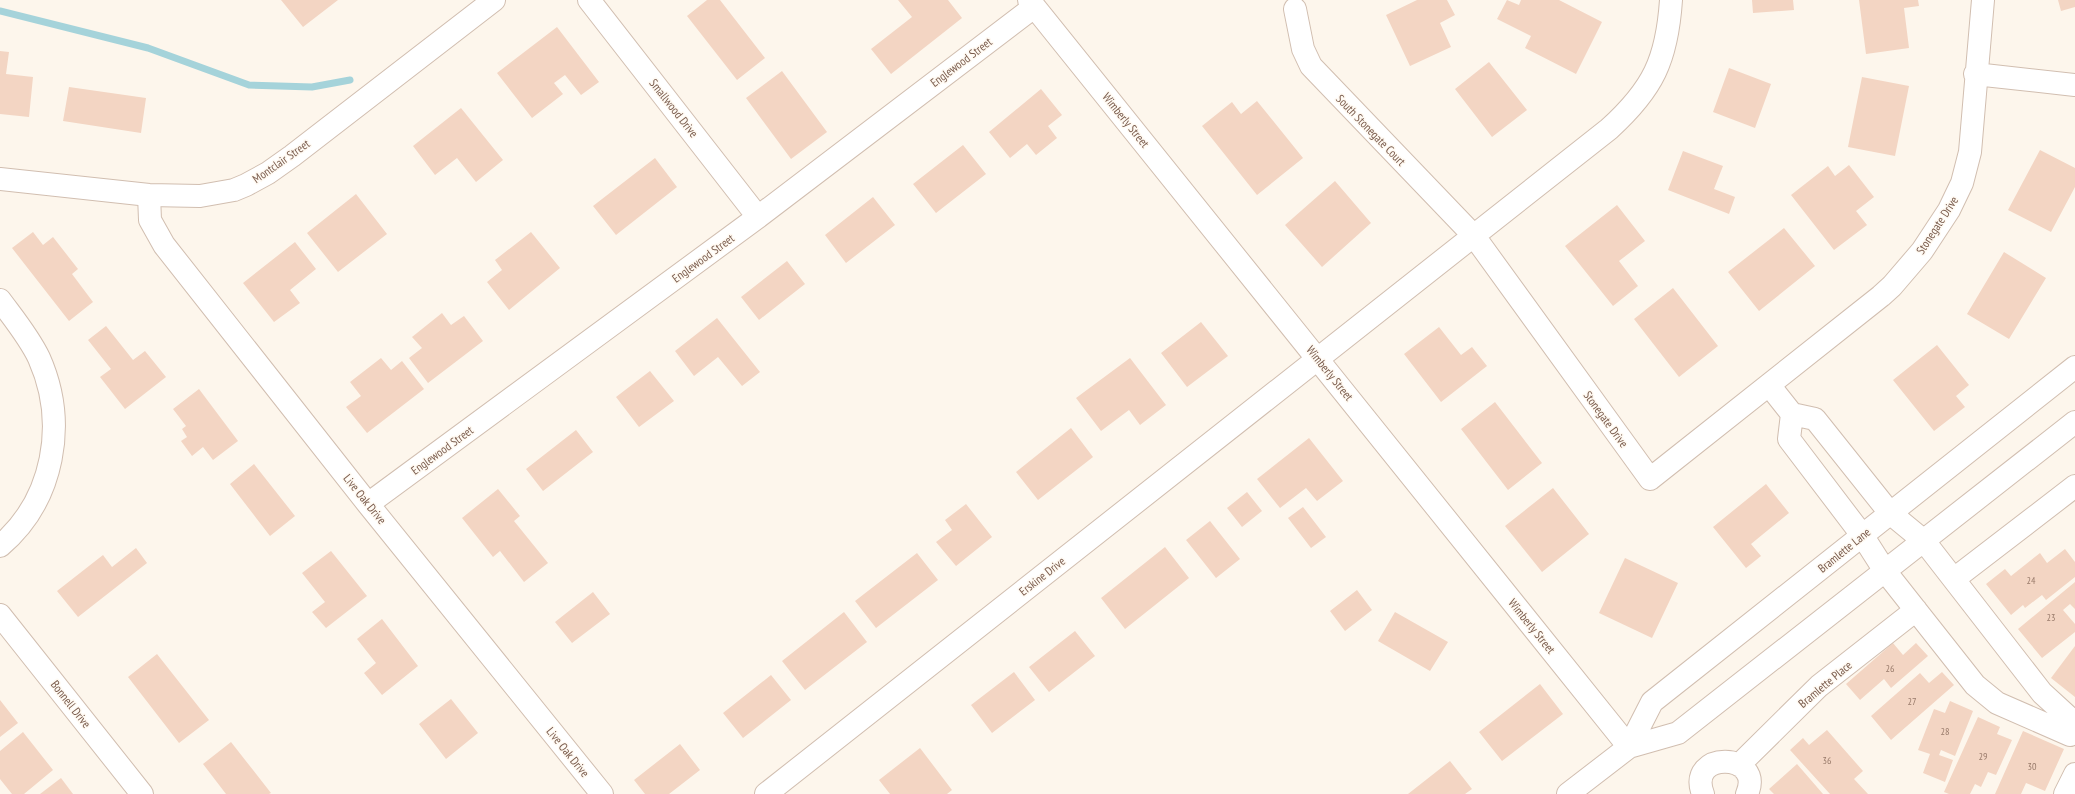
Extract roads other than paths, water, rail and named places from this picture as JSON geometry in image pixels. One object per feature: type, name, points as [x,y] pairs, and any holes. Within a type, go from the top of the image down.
[{"type":"street","name":"Montclair Street","points":[[0,179],[149,196],[174,197],[210,195],[234,190],[257,179],[309,143],[494,0]]},
{"type":"street","name":"Smallwood Drive","points":[[589,0],[758,217]]},
{"type":"street","points":[[1318,358],[1593,144],[1638,100],[1660,64],[1669,28],[1671,0]]},
{"type":"street","name":"Stonegate Drive","points":[[1474,236],[1650,479],[1892,286],[1936,231],[1957,194],[1966,170],[1970,152],[1983,0]]},
{"type":"street","name":"Englewood Street","points":[[368,504],[758,217],[1032,3]]},
{"type":"street","name":"Wimberly Street","points":[[1032,3],[1629,747]]},
{"type":"street","name":"South Stonegate Court","points":[[1295,8],[1303,49],[1311,66],[1474,236]]},
{"type":"street","points":[[1976,74],[2075,85]]},
{"type":"street","name":"Live Oak Drive","points":[[149,196],[150,220],[164,246],[368,504],[602,794]]},
{"type":"street","points":[[0,300],[22,330],[41,365],[52,407],[54,433],[48,472],[36,502],[21,526],[0,546]]},
{"type":"street","name":"Erskine Drive","points":[[766,794],[1318,358]]},
{"type":"street","name":"Bramlette Lane","points":[[1629,747],[1652,702],[2075,367]]},
{"type":"street","points":[[1769,385],[1792,414],[1815,419],[1890,513],[1924,541],[2042,693],[2075,723]]},
{"type":"street","points":[[1792,414],[1789,439],[1862,535],[1885,571],[1975,685],[1997,703],[2070,735],[2075,733]]},
{"type":"street","name":"Bramlette Lane","points":[[1568,794],[1629,747],[1678,733],[2075,422]]},
{"type":"street","points":[[1954,579],[2075,486]]},
{"type":"street","name":"Bramlette Place","points":[[1739,765],[1819,686],[1916,610]]},
{"type":"street","name":"Bonnell Drive","points":[[0,615],[142,794]]},
{"type":"street","points":[[1703,794],[1701,781],[1704,773],[1709,767],[1724,760],[1739,765],[1748,777],[1749,784],[1747,794]]},
{"type":"street","points":[[2065,794],[2075,774]]},
{"type":"waterway","points":[[0,11],[148,48],[249,85],[312,87],[350,80]]}]
